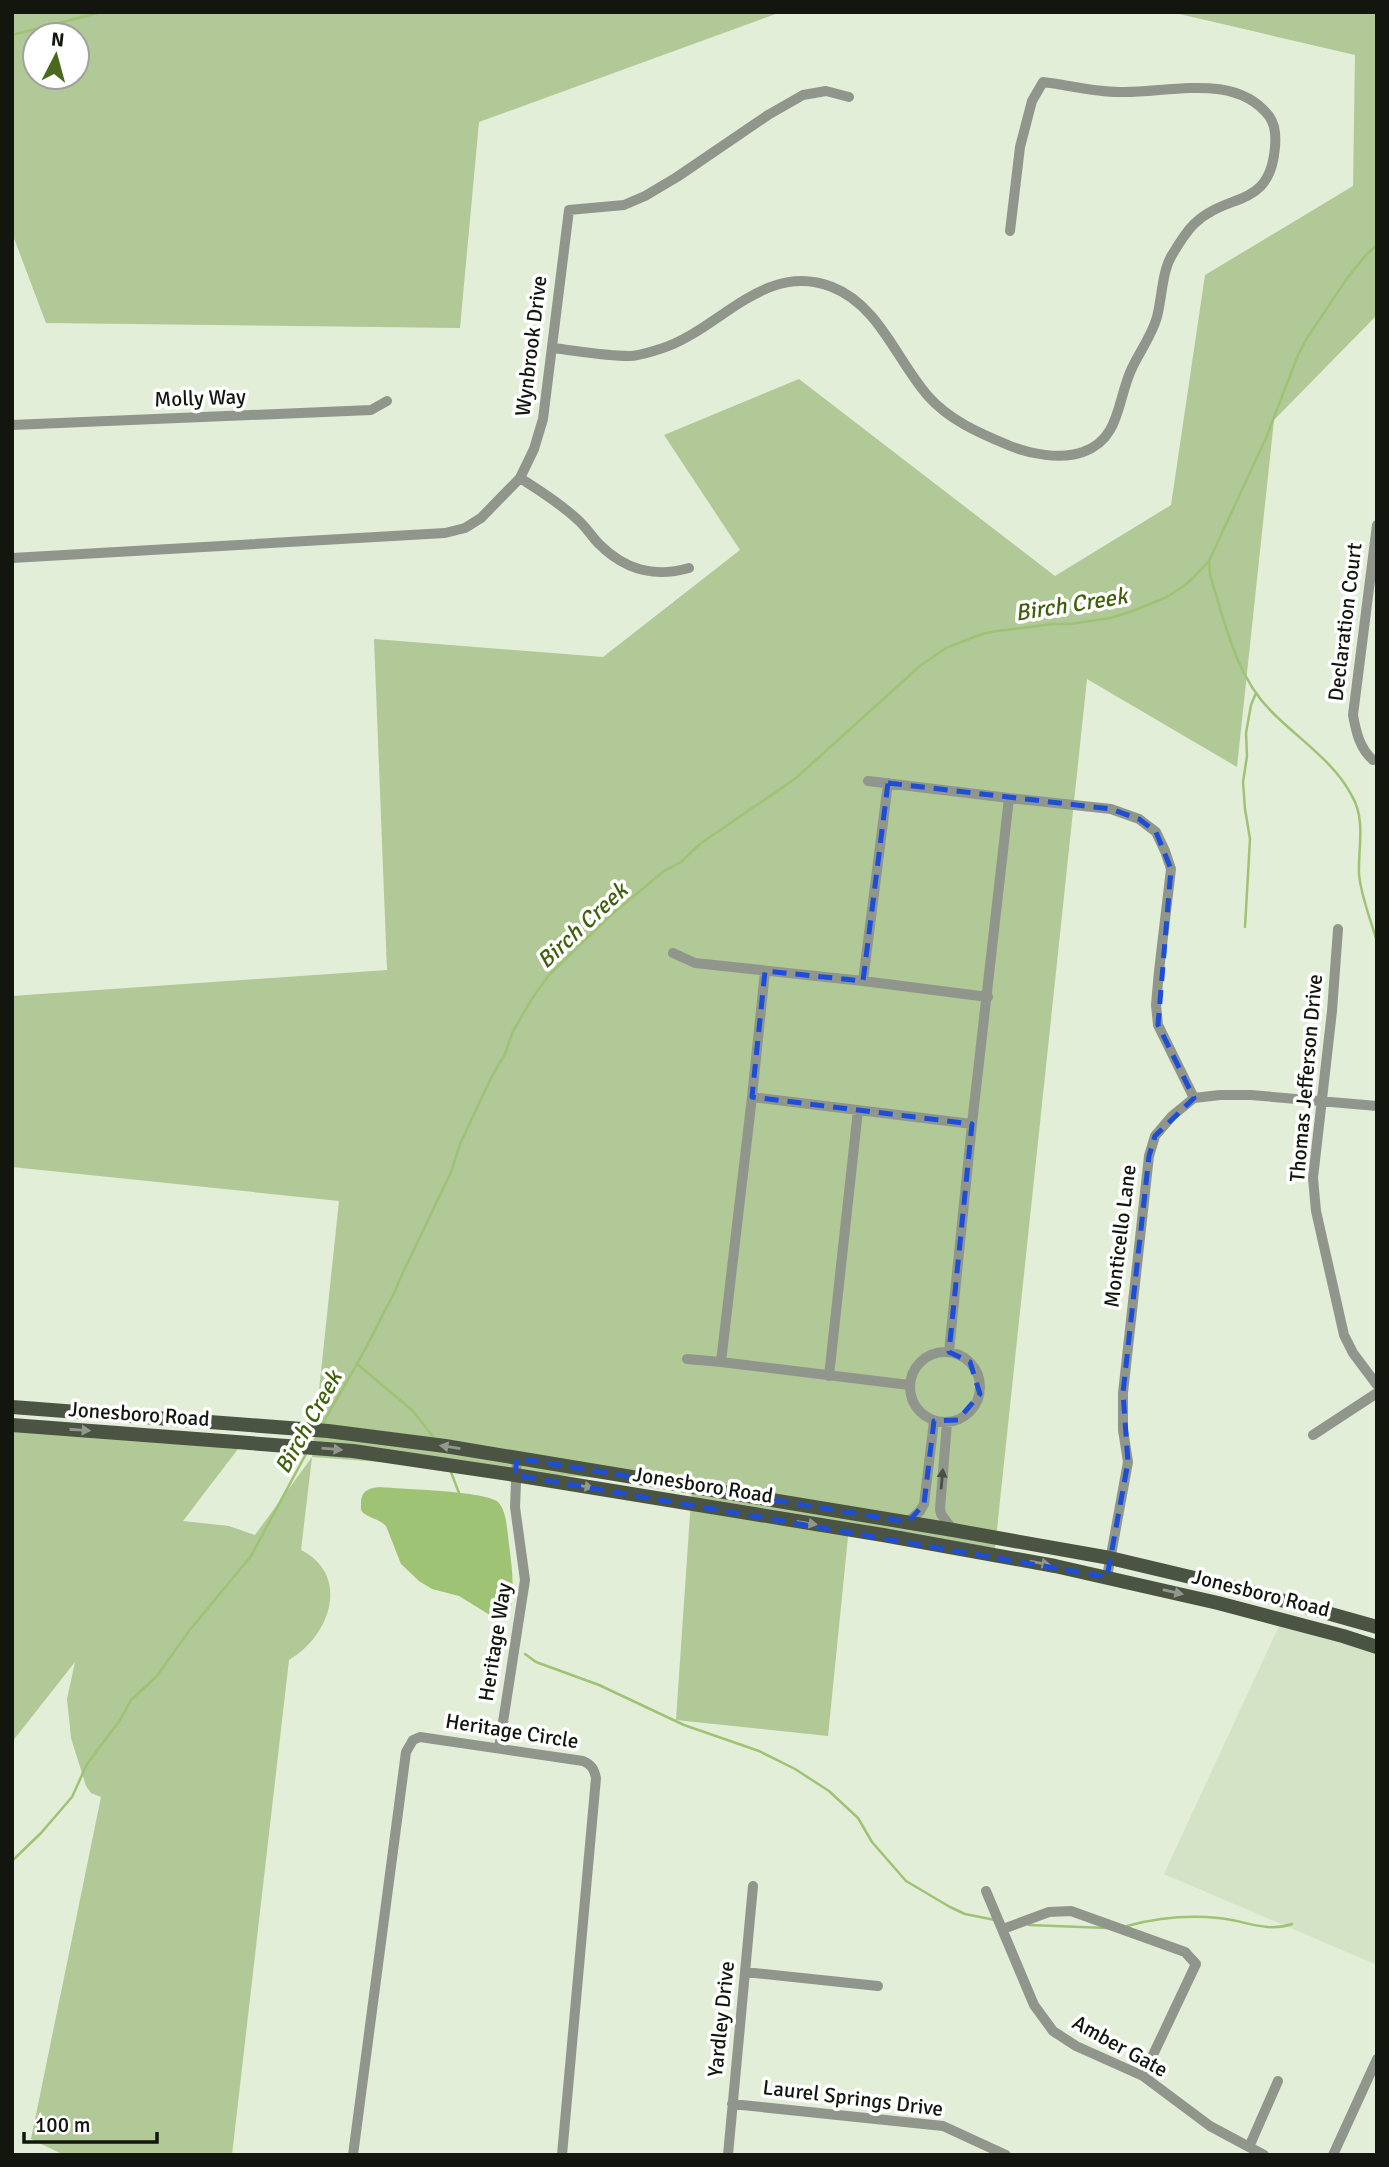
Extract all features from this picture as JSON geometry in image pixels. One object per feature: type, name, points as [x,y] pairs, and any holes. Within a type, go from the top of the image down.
[{"type":"main road","name":"Jonesboro Road","points":[[12,1407],[401,1439],[1110,1558],[1230,1586],[1377,1627]]},
{"type":"main road","name":"Jonesboro Road","points":[[12,1425],[354,1451],[515,1475],[883,1535],[1107,1577],[1286,1620],[1377,1647]]},
{"type":"street","points":[[553,348],[632,356],[664,348],[706,326],[737,304],[779,283],[812,280],[836,288],[862,306],[890,341],[921,388],[953,418],[1020,450],[1049,456],[1083,453],[1105,440],[1117,418],[1132,368],[1157,318],[1167,262],[1178,245],[1194,224],[1215,209],[1239,201],[1257,191],[1267,177],[1274,161],[1276,137],[1272,120],[1258,104],[1237,94],[1210,88],[1180,87],[1148,92],[1116,92],[1043,82],[1032,101],[1020,147],[1010,231]]},
{"type":"street","name":"Wynbrook Drive","points":[[12,558],[445,533],[465,528],[481,518],[520,478],[534,449],[543,419],[569,210],[624,205],[646,196],[803,95],[826,91],[849,97]]},
{"type":"street","name":"Molly Way","points":[[12,425],[371,410],[387,401]]},
{"type":"street","points":[[520,478],[560,505],[612,556],[628,567],[674,573],[689,568]]},
{"type":"street","name":"Declaration Court","points":[[1373,760],[1360,743],[1353,715],[1376,550],[1377,524]]},
{"type":"street","points":[[867,781],[1111,809],[1139,819],[1156,832],[1166,851],[1171,869],[1159,971],[1157,1025],[1194,1098],[1251,1095],[1377,1106]]},
{"type":"street","points":[[863,981],[888,783]]},
{"type":"street","points":[[949,1352],[1009,798]]},
{"type":"street","name":"Thomas Jefferson Drive","points":[[1338,929],[1332,1012],[1313,1178],[1316,1211],[1343,1335],[1377,1385]]},
{"type":"street","points":[[673,953],[695,963],[988,997]]},
{"type":"street","points":[[721,1362],[765,971]]},
{"type":"street","points":[[752,1097],[972,1124]]},
{"type":"street","name":"Monticello Lane","points":[[1107,1577],[1128,1462],[1123,1430],[1123,1394],[1149,1156],[1155,1136],[1172,1116],[1194,1098]]},
{"type":"street","points":[[829,1376],[858,1110]]},
{"type":"street","points":[[938,1352],[949,1352],[961,1355],[977,1371],[980,1394],[976,1405],[968,1414],[947,1423],[934,1421],[918,1411],[910,1395],[909,1385],[918,1364],[938,1352]]},
{"type":"street","points":[[687,1359],[909,1385]]},
{"type":"street","points":[[1313,1435],[1377,1393]]},
{"type":"street","points":[[908,1522],[924,1504],[934,1421]]},
{"type":"street","points":[[947,1423],[940,1509],[953,1530]]},
{"type":"street","name":"Heritage Way","points":[[499,1748],[525,1580],[517,1524],[517,1458]]},
{"type":"street","name":"Heritage Circle","points":[[353,2155],[406,1752],[413,1740],[420,1737],[583,1761],[595,1770],[562,2155]]},
{"type":"street","name":"Yardley Drive","points":[[728,2155],[753,1886]]},
{"type":"street","name":"Amber Gate","points":[[986,1891],[1034,2005],[1053,2031],[1076,2046],[1143,2076],[1210,2126],[1264,2155]]},
{"type":"street","points":[[1003,1929],[1049,1912],[1071,1911],[1185,1952],[1191,1958],[1196,1964],[1143,2076]]},
{"type":"street","points":[[745,1972],[878,1986]]},
{"type":"street","points":[[1333,2155],[1377,2059]]},
{"type":"street","points":[[1249,2147],[1278,2081]]},
{"type":"street","name":"Laurel Springs Drive","points":[[732,2104],[943,2126],[1006,2155]]},
{"type":"highlighted area","points":[[888,783],[1111,809],[1139,819],[1156,832],[1171,869],[1158,1025],[1194,1098],[1155,1136],[1149,1156],[1123,1393],[1128,1462],[1107,1577],[515,1475],[517,1458],[908,1522],[924,1504],[934,1421],[958,1420],[980,1394],[970,1362],[949,1352],[972,1124],[752,1097],[765,971],[863,981]]},
{"type":"shaded area","points":[[12,12],[781,12],[479,122],[460,328],[46,323],[12,233]]},
{"type":"shaded area","points":[[1171,12],[1377,12],[1377,315],[1274,420],[1237,767],[1087,679],[995,1548],[849,1527],[828,1736],[676,1720],[692,1485],[312,1457],[339,1201],[12,1167],[12,996],[387,970],[374,639],[603,657],[740,550],[664,435],[799,379],[1055,576],[1171,505],[1205,275],[1353,186],[1355,55]]},
{"type":"shaded area","points":[[12,1426],[238,1449],[183,1521],[229,1526],[255,1535],[312,1457],[301,1550],[317,1561],[326,1575],[330,1590],[329,1606],[315,1637],[289,1660],[232,2155],[64,2155],[31,2139],[101,1797],[91,1793],[86,1786],[71,1738],[67,1699],[75,1662],[12,1742]]},
{"type":"shaded area","points":[[380,1487],[477,1495],[498,1502],[506,1522],[512,1572],[513,1591],[508,1619],[498,1620],[459,1596],[432,1589],[401,1564],[386,1526],[361,1510],[364,1493]]},
{"type":"shaded area","points":[[1285,1613],[1377,1644],[1377,1965],[1164,1874]]},
{"type":"waterway","points":[[12,35],[102,12]]},
{"type":"waterway","name":"Birch Creek","points":[[322,1425],[393,1295],[451,1172],[460,1144],[505,1054],[513,1031],[549,975],[611,915],[664,871],[681,862],[700,844],[796,778],[921,665],[946,648],[997,631],[1110,618],[1165,598],[1184,586],[1209,561],[1266,438],[1307,338],[1348,277],[1377,245]]},
{"type":"waterway","points":[[1209,561],[1210,575],[1226,629],[1248,681],[1271,711],[1315,750],[1335,772],[1356,805],[1360,824],[1360,883],[1377,942]]},
{"type":"waterway","points":[[1245,927],[1250,839],[1243,782],[1247,756],[1246,733],[1256,693]]},
{"type":"waterway","points":[[356,1363],[413,1411],[434,1438]]},
{"type":"waterway","name":"Birch Creek","points":[[12,1861],[72,1797],[87,1764],[120,1720],[131,1700],[156,1677],[189,1631],[251,1556],[307,1452]]},
{"type":"waterway","points":[[451,1472],[459,1493]]},
{"type":"waterway","points":[[525,1654],[536,1662],[599,1685],[684,1725],[759,1751],[795,1769],[829,1791],[858,1818],[872,1842],[906,1881],[965,1914],[995,1920]]},
{"type":"waterway","points":[[1127,1926],[1183,1917],[1228,1919],[1264,1927],[1292,1924]]},
{"type":"waterway","points":[[1029,1925],[1107,1928]]}]
